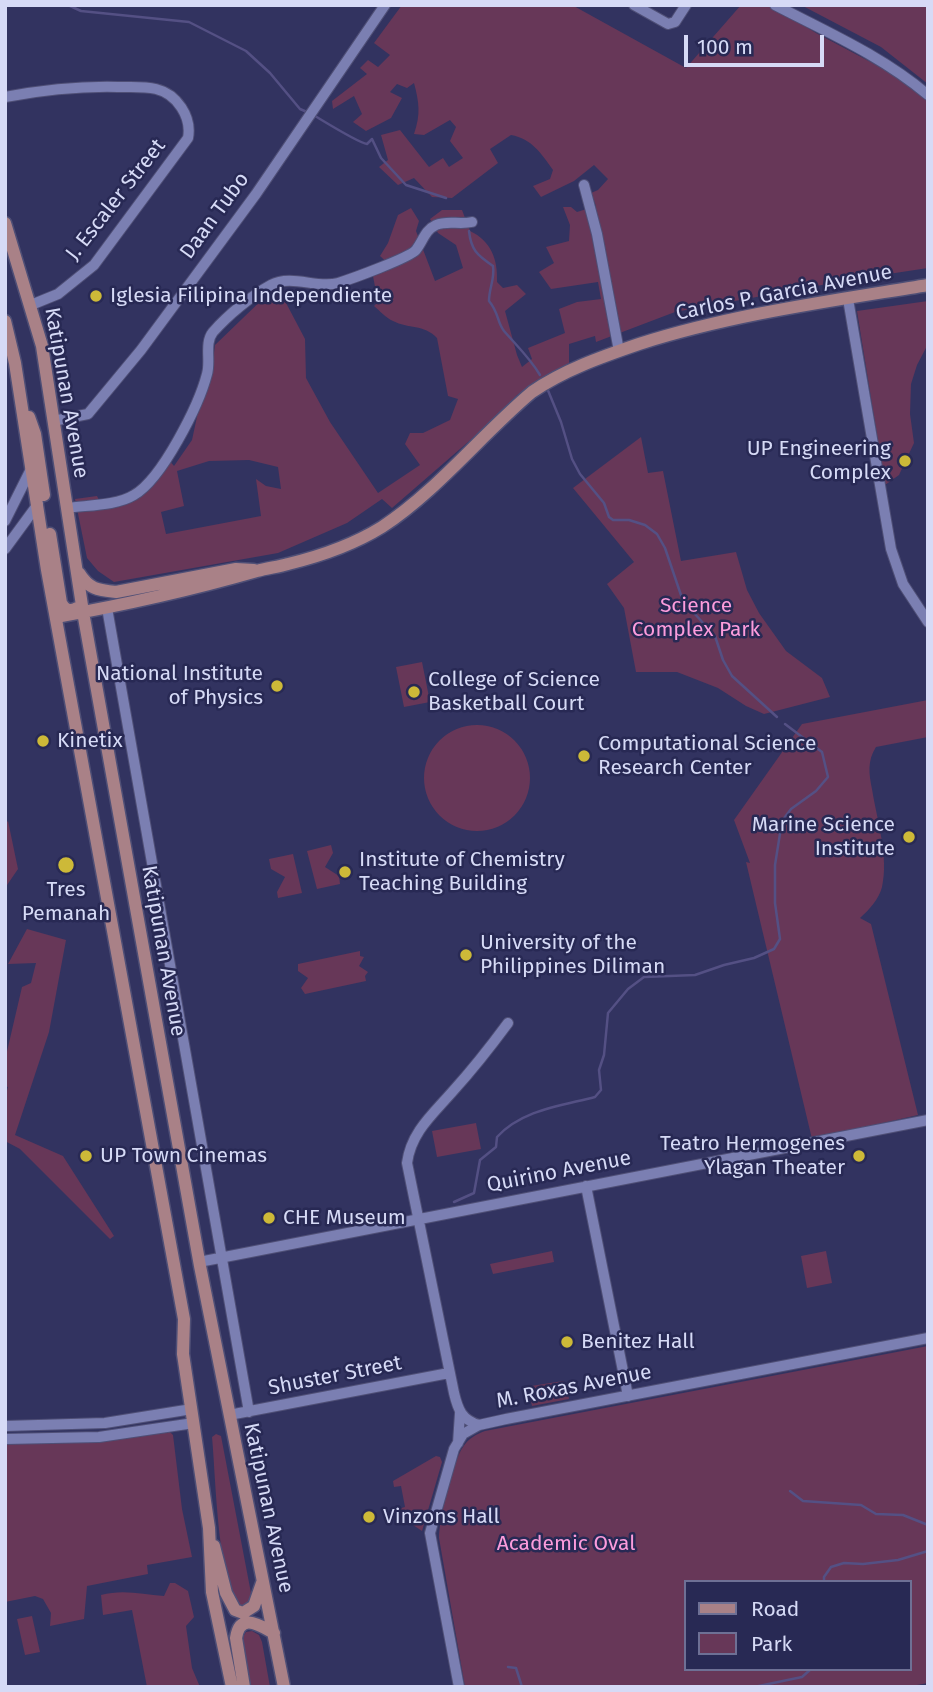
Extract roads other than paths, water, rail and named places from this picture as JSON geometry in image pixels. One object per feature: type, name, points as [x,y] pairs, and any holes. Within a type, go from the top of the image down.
[{"type":"main road","name":"Katipunan Avenue","points":[[5,223],[42,346],[76,569],[199,1262],[284,1687]]},
{"type":"main road","name":"Carlos P. Garcia Avenue","points":[[55,617],[83,608],[107,608],[158,598],[238,578],[258,570],[314,558],[343,547],[383,526],[420,497],[532,392],[576,367],[619,351],[717,322],[928,285]]},
{"type":"main road","points":[[5,321],[21,401],[55,617],[184,1319],[183,1354],[210,1532],[226,1593],[235,1610],[243,1613],[254,1606],[263,1579]]},
{"type":"main road","points":[[21,401],[32,421],[35,434],[61,603],[68,610],[83,608]]},
{"type":"main road","name":"Carlos P. Garcia Avenue","points":[[76,569],[86,584],[98,590],[116,592],[236,569],[258,570]]},
{"type":"main road","points":[[88,639],[107,608]]},
{"type":"main road","points":[[88,785],[100,781],[113,782]]},
{"type":"main road","points":[[132,1028],[157,1024]]},
{"type":"main road","points":[[210,1532],[212,1592],[232,1687]]},
{"type":"main road","points":[[244,1687],[237,1631],[244,1623],[251,1622],[274,1633]]},
{"type":"street","name":"Daan Tubo","points":[[53,421],[88,414],[141,350],[302,130],[385,5]]},
{"type":"street","points":[[634,5],[668,24],[675,22],[686,5]]},
{"type":"street","points":[[775,5],[866,51],[904,74],[928,94]]},
{"type":"street","name":"J. Escaler Street","points":[[5,97],[41,90],[94,86],[157,89],[178,102],[189,125],[188,138],[94,265],[58,294],[31,305]]},
{"type":"street","points":[[584,185],[597,234],[619,351]]},
{"type":"street","points":[[67,508],[121,500],[132,496],[150,481],[178,439],[200,395],[207,374],[212,334],[270,286],[295,281],[328,285],[341,282],[415,251],[433,226],[446,222],[472,222]]},
{"type":"street","points":[[848,299],[891,549],[903,584],[928,622]]},
{"type":"street","points":[[5,522],[32,469]]},
{"type":"street","points":[[5,549],[38,504]]},
{"type":"street","name":"Katipunan Avenue","points":[[107,608],[249,1412]]},
{"type":"street","points":[[459,1687],[430,1533],[457,1443],[460,1413],[449,1373],[407,1163],[421,1126],[477,1063],[508,1023]]},
{"type":"street","name":"Quirino Avenue","points":[[199,1262],[928,1120]]},
{"type":"street","points":[[586,1186],[628,1396]]},
{"type":"street","name":"M. Roxas Avenue","points":[[457,1443],[468,1430],[480,1425],[928,1338]]},
{"type":"street","name":"Shuster Street","points":[[229,1415],[449,1373]]},
{"type":"street","points":[[5,1426],[105,1423],[192,1409]]},
{"type":"street","points":[[460,1413],[467,1420],[480,1425]]},
{"type":"street","points":[[5,1439],[99,1437],[194,1423]]},
{"type":"waterway","points":[[68,5],[81,11],[189,22],[246,51],[270,73],[300,109],[307,112]]},
{"type":"waterway","points":[[315,116],[363,143],[367,144],[372,139],[381,158],[406,185],[446,198]]},
{"type":"waterway","points":[[469,231],[476,252],[493,266],[489,301],[502,328],[540,375]]},
{"type":"waterway","points":[[547,388],[572,459],[580,474],[604,503],[609,517],[645,525],[657,534],[665,548],[683,601],[715,636],[732,676],[777,717]]},
{"type":"waterway","points":[[454,1202],[474,1193],[480,1160],[496,1147],[497,1137],[507,1128],[542,1110],[595,1097],[601,1090],[599,1070],[604,1055],[608,1013],[628,989],[644,977],[695,975],[754,958],[774,949],[780,939],[775,903],[775,865],[782,821],[791,809],[816,791],[828,777],[822,752],[785,724]]},
{"type":"waterway","points":[[790,1491],[803,1501],[861,1505],[876,1514],[903,1515],[928,1525]]},
{"type":"waterway","points":[[824,1580],[831,1567],[844,1563],[898,1560],[928,1551]]},
{"type":"waterway","points":[[508,1667],[516,1668],[522,1687]]},
{"type":"waterway","points":[[754,1687],[802,1677],[809,1671]]},
{"type":"place","name":"Iglesia Filipina Independiente","points":[[96,296]]},
{"type":"place","name":"UP Engineering Complex","points":[[905,461]]},
{"type":"place","name":"National Institute of Physics","points":[[277,686]]},
{"type":"place","name":"College of Science Basketball Court","points":[[414,692]]},
{"type":"place","name":"Kinetix","points":[[43,741]]},
{"type":"place","name":"Computational Science Research Center","points":[[584,756]]},
{"type":"place","name":"Marine Science Institute","points":[[909,837]]},
{"type":"place","name":"Tres Pemanah","points":[[66,865]]},
{"type":"place","name":"Institute of Chemistry Teaching Building","points":[[345,872]]},
{"type":"place","name":"University of the Philippines Diliman","points":[[466,955]]},
{"type":"place","name":"UP Town Cinemas","points":[[86,1156]]},
{"type":"place","name":"Teatro Hermogenes Ylagan Theater","points":[[859,1156]]},
{"type":"place","name":"CHE Museum","points":[[269,1218]]},
{"type":"place","name":"Benitez Hall","points":[[567,1342]]},
{"type":"place","name":"Vinzons Hall","points":[[369,1517]]},
{"type":"park label","name":"Science Complex Park","points":[[696,618]]},
{"type":"park label","name":"Academic Oval","points":[[566,1544]]}]
